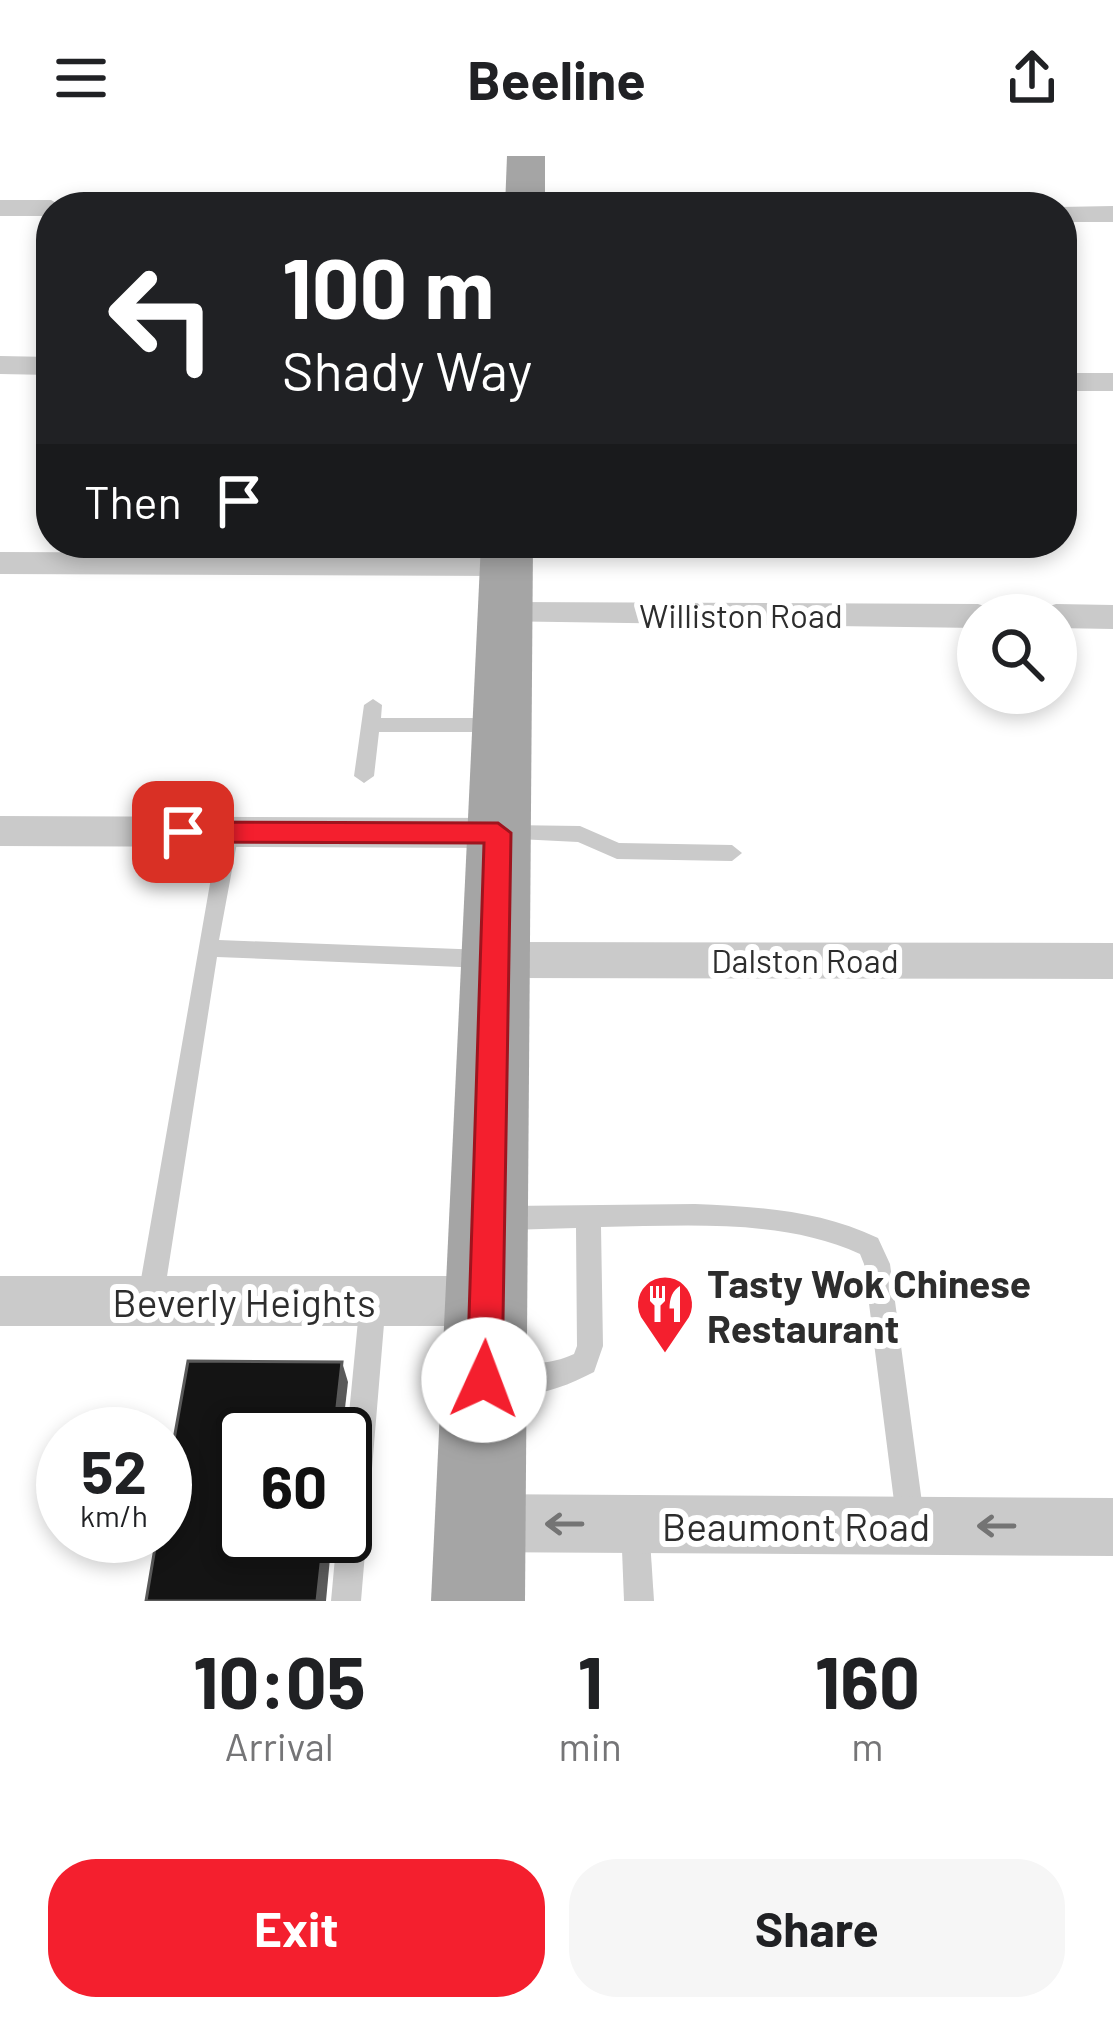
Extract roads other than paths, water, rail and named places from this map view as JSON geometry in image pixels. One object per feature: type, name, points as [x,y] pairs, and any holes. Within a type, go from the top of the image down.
[{"type":"main road","points":[[525,192],[526,156]]},
{"type":"main road","points":[[478,1601],[506,574]]},
{"type":"street","points":[[0,208],[36,208]]},
{"type":"street","points":[[1077,214],[1113,214]]},
{"type":"street","points":[[0,365],[36,366]]},
{"type":"street","points":[[1077,382],[1113,382]]},
{"type":"street","name":"Williston Road","points":[[0,563],[221,558]]},
{"type":"street","name":"Williston Road","points":[[420,558],[506,574],[957,614]]},
{"type":"street","points":[[1077,616],[1113,617]]},
{"type":"street","points":[[0,831],[498,833]]},
{"type":"street","name":"Dalston Road","points":[[498,960],[1113,961]]},
{"type":"street","name":"Beverly Heights","points":[[0,1301],[488,1300]]},
{"type":"street","name":"Beaumont Road","points":[[480,1523],[1113,1527]]},
{"type":"lane","points":[[364,776],[372,715],[501,725]]},
{"type":"lane","points":[[150,1302],[229,832]]},
{"type":"lane","points":[[498,833],[580,834],[617,851],[732,853]]},
{"type":"lane","points":[[207,948],[498,960]]},
{"type":"lane","points":[[484,1380],[554,1378],[584,1363],[590,1346],[588,1217]]},
{"type":"lane","points":[[491,1218],[802,1222],[854,1234],[869,1246],[877,1264],[911,1525]]},
{"type":"lane","points":[[346,1601],[373,1300]]},
{"type":"lane","points":[[635,1524],[639,1601]]},
{"type":"place","name":"Tasty Wok Chinese Restaurant","points":[[665,1355]]}]
